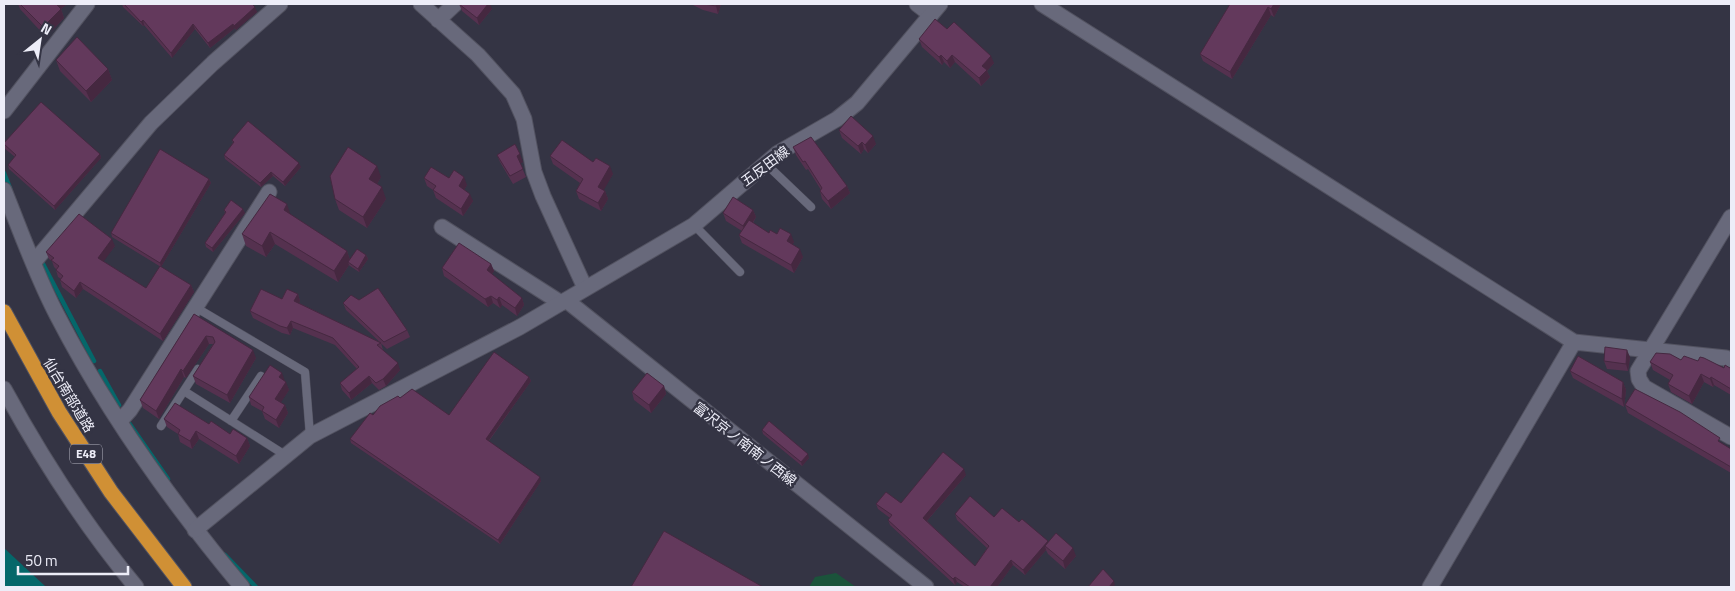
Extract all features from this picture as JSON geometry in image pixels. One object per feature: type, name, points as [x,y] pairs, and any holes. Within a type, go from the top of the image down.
[{"type":"highway","name":"仙台南部道路","points":[[4,312],[59,412],[111,492],[184,587]]},
{"type":"street","points":[[4,111],[87,4]]},
{"type":"street","points":[[34,262],[151,123],[213,63],[280,4]]},
{"type":"street","points":[[421,4],[478,55],[513,94],[524,119],[534,172],[585,288]]},
{"type":"street","points":[[438,20],[455,4]]},
{"type":"street","points":[[917,4],[935,9]]},
{"type":"street","points":[[1042,4],[1574,342],[1650,348],[1726,358],[1731,362]]},
{"type":"street","name":"五反田線","points":[[195,530],[310,436],[520,327],[694,225],[778,153],[837,119],[858,103],[935,9]]},
{"type":"street","points":[[4,190],[56,314],[86,368],[195,530],[242,587]]},
{"type":"street","points":[[120,421],[130,410],[269,192]]},
{"type":"street","points":[[1731,217],[1650,348],[1638,371],[1639,379],[1644,387],[1731,437]]},
{"type":"street","name":"富沢京ノ南南ノ西線","points":[[442,227],[564,302],[926,587]]},
{"type":"street","points":[[1430,587],[1574,342]]},
{"type":"street","points":[[4,390],[22,422],[84,516],[136,587]]},
{"type":"lane","points":[[765,163],[811,207]]},
{"type":"lane","points":[[694,225],[740,272]]},
{"type":"lane","points":[[195,308],[305,372],[310,436]]},
{"type":"lane","points":[[160,426],[202,363]]},
{"type":"lane","points":[[231,421],[261,376]]},
{"type":"lane","points":[[184,392],[285,455]]},
{"type":"shaded area","points":[[4,548],[45,586],[45,587],[4,587]]},
{"type":"shaded area","points":[[836,573],[856,587],[809,587],[815,577]]},
{"type":"building","points":[[20,4],[56,4],[61,9],[43,27]]},
{"type":"building","points":[[124,4],[252,4],[255,7],[234,26],[233,24],[208,43],[193,24],[171,53],[143,20],[141,22]]},
{"type":"building","points":[[459,4],[488,4],[477,18]]},
{"type":"building","points":[[1230,4],[1274,4],[1271,9],[1268,7],[1230,72],[1200,54]]},
{"type":"building","points":[[935,19],[947,29],[954,22],[991,56],[982,66],[987,70],[979,78],[952,55],[947,61],[941,55],[939,57],[919,39]]},
{"type":"building","points":[[77,37],[108,69],[86,91],[56,60]]},
{"type":"building","points":[[41,102],[100,154],[54,206],[8,165],[16,155],[4,144]]},
{"type":"building","points":[[851,116],[873,136],[865,145],[862,142],[858,146],[839,130]]},
{"type":"building","points":[[248,121],[299,163],[283,182],[271,172],[260,183],[224,155],[234,142],[232,140]]},
{"type":"building","points":[[811,137],[847,186],[828,201],[820,191],[822,188],[805,161],[803,162],[793,147]]},
{"type":"building","points":[[562,140],[593,162],[596,158],[610,166],[598,187],[605,191],[598,203],[576,191],[583,179],[550,156]]},
{"type":"building","points":[[515,144],[520,154],[517,156],[523,169],[510,176],[497,155]]},
{"type":"building","points":[[348,147],[377,166],[369,179],[382,187],[363,217],[335,199],[330,176]]},
{"type":"building","points":[[160,149],[209,179],[160,263],[111,233]]},
{"type":"building","points":[[431,167],[449,178],[454,170],[464,177],[459,186],[470,194],[461,209],[433,190],[436,186],[424,178]]},
{"type":"building","points":[[270,194],[287,204],[284,210],[347,251],[334,271],[270,232],[262,246],[242,234]]},
{"type":"building","points":[[733,197],[753,210],[743,226],[723,213]]},
{"type":"building","points":[[231,200],[243,209],[212,248],[205,243],[226,212],[224,210]]},
{"type":"building","points":[[79,214],[112,239],[98,258],[146,288],[160,266],[191,285],[160,334],[80,282],[74,291],[60,280],[63,276],[56,270],[59,266],[51,260],[54,258],[46,252]]},
{"type":"building","points":[[749,220],[769,233],[770,230],[777,234],[780,228],[791,234],[787,241],[800,249],[791,265],[739,235]]},
{"type":"building","points":[[459,243],[491,264],[487,270],[522,298],[515,308],[499,297],[497,300],[491,296],[485,299],[442,268]]},
{"type":"building","points":[[357,249],[366,255],[358,269],[348,262]]},
{"type":"building","points":[[378,288],[407,330],[384,342],[343,303],[351,295],[359,300]]},
{"type":"building","points":[[261,289],[282,299],[287,289],[298,294],[294,301],[381,343],[377,345],[398,363],[383,379],[376,383],[369,376],[349,393],[340,383],[359,367],[333,338],[291,321],[287,328],[280,326],[250,311]]},
{"type":"building","points":[[194,314],[253,350],[227,395],[193,376],[215,342],[213,337],[206,336],[183,371],[181,369],[156,411],[140,400]]},
{"type":"building","points":[[1605,347],[1627,350],[1626,364],[1604,361]]},
{"type":"building","points":[[494,352],[529,377],[486,439],[540,477],[498,540],[350,439],[370,413],[373,415],[380,406],[398,396],[400,398],[412,389],[449,415]]},
{"type":"building","points":[[1656,353],[1670,354],[1681,360],[1684,356],[1698,361],[1700,357],[1724,368],[1725,365],[1730,368],[1731,366],[1731,389],[1711,377],[1710,379],[1701,374],[1689,396],[1668,384],[1673,375],[1650,362]]},
{"type":"building","points":[[1578,356],[1623,382],[1622,399],[1570,371]]},
{"type":"building","points":[[270,365],[282,373],[279,377],[286,382],[275,399],[285,405],[276,420],[262,411],[264,407],[249,397]]},
{"type":"building","points":[[647,373],[664,386],[649,405],[632,392]]},
{"type":"building","points":[[1635,389],[1680,412],[1720,438],[1718,441],[1731,449],[1731,467],[1625,405]]},
{"type":"building","points":[[175,403],[209,424],[211,421],[230,434],[233,429],[247,438],[236,456],[196,431],[190,441],[178,434],[180,430],[164,419]]},
{"type":"building","points":[[769,421],[808,454],[801,462],[762,430]]},
{"type":"building","points":[[943,452],[964,469],[923,518],[975,566],[989,546],[955,514],[970,496],[994,517],[1002,508],[1019,522],[1022,519],[1048,541],[1023,570],[1011,560],[990,587],[970,587],[955,577],[953,579],[888,520],[892,515],[876,504],[886,492],[901,503]]},
{"type":"building","points":[[664,531],[763,587],[631,587]]},
{"type":"building","points":[[1056,533],[1073,548],[1063,561],[1045,546]]},
{"type":"building","points":[[1103,569],[1114,581],[1109,587],[1088,587]]},
{"type":"waterway","points":[[4,173],[10,188]]},
{"type":"waterway","points":[[42,262],[94,361]]},
{"type":"waterway","points":[[100,371],[119,405]]},
{"type":"waterway","points":[[129,423],[168,479]]},
{"type":"waterway","points":[[225,555],[256,587]]}]
